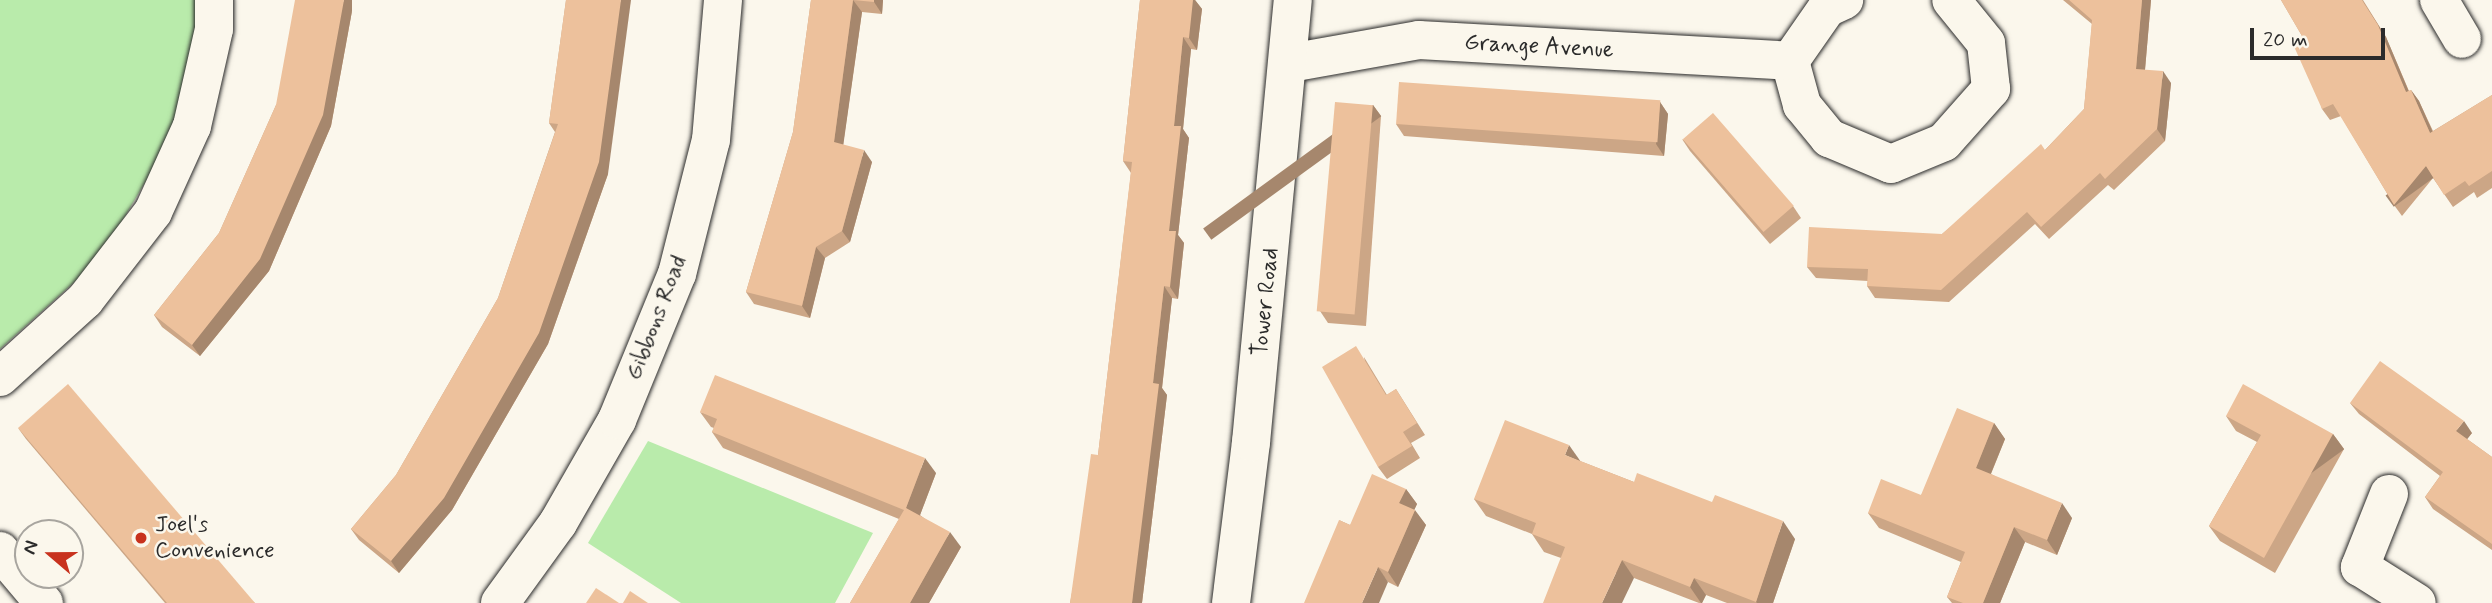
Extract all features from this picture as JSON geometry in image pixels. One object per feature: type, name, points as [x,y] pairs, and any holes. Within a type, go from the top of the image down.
[{"type":"street","points":[[0,377],[85,300],[153,212],[192,126],[214,29],[214,0]]},
{"type":"street","name":"Gibbons Road","points":[[500,603],[558,523],[617,420],[677,274],[711,140],[723,0]]},
{"type":"street","name":"Tower Road","points":[[1231,603],[1290,63],[1293,0]]},
{"type":"street","points":[[1844,0],[1826,8],[1790,61],[1802,104],[1829,138],[1891,164],[1944,142],[1990,89],[1986,43],[1951,0]]},
{"type":"street","points":[[2439,0],[2462,39]]},
{"type":"street","name":"Grange Avenue","points":[[1290,63],[1419,40],[1790,61]]},
{"type":"street","points":[[2389,494],[2360,567],[2417,603]]},
{"type":"street","points":[[0,551],[44,603]]},
{"type":"green space","points":[[0,0],[199,0],[197,42],[181,104],[150,174],[121,223],[80,277],[0,349]]},
{"type":"green space","points":[[648,441],[873,533],[835,603],[681,603],[588,543]]},
{"type":"building","points":[[295,0],[344,0],[323,115],[260,259],[192,345],[154,315],[219,233],[276,105]]},
{"type":"building","points":[[566,0],[621,0],[599,162],[539,333],[444,498],[391,561],[351,529],[396,475],[498,298],[558,124],[549,123]]},
{"type":"building","points":[[811,0],[853,0],[834,142],[864,150],[842,231],[816,247],[802,306],[746,292],[793,132]]},
{"type":"building","points":[[1140,0],[1193,0],[1189,38],[1183,37],[1174,126],[1181,126],[1169,231],[1176,231],[1170,287],[1164,286],[1153,383],[1159,384],[1132,603],[1070,603],[1091,454],[1098,455],[1132,162],[1123,161]]},
{"type":"building","points":[[2069,0],[2142,0],[2136,69],[2163,71],[2157,129],[2105,179],[2100,173],[2041,227],[2027,212],[1941,290],[1867,286],[1868,269],[1807,267],[1809,227],[1942,234],[2041,144],[2045,150],[2084,109],[2092,20]]},
{"type":"building","points":[[2281,0],[2362,0],[2378,25],[2406,92],[2411,90],[2430,133],[2492,95],[2492,171],[2469,186],[2465,181],[2444,195],[2426,166],[2394,205],[2333,104],[2322,109],[2292,42],[2302,36]]},
{"type":"building","points":[[1399,82],[1660,100],[1657,142],[1396,124]]},
{"type":"building","points":[[1335,102],[1373,105],[1355,315],[1317,311]]},
{"type":"building","points":[[1713,113],[1794,206],[1764,232],[1683,139]]},
{"type":"building","points":[[1356,346],[1386,395],[1396,389],[1417,423],[1403,432],[1412,446],[1378,467],[1322,367]]},
{"type":"building","points":[[2380,361],[2464,421],[2456,431],[2492,457],[2492,544],[2425,497],[2443,472],[2350,403]]},
{"type":"building","points":[[715,375],[925,458],[906,508],[950,532],[910,603],[850,603],[904,510],[712,432],[717,419],[700,412]]},
{"type":"building","points":[[68,384],[255,603],[167,603],[18,428]]},
{"type":"building","points":[[2243,384],[2333,434],[2264,558],[2209,526],[2261,435],[2226,416]]},
{"type":"building","points":[[1957,408],[1994,423],[1976,468],[2062,503],[2047,540],[2014,527],[1983,603],[1963,603],[1947,597],[1965,552],[1868,513],[1881,479],[1921,495]]},
{"type":"building","points":[[1505,420],[1569,445],[1565,455],[1634,482],[1637,473],[1712,502],[1715,495],[1783,521],[1756,602],[1694,578],[1690,587],[1622,560],[1602,603],[1543,603],[1565,547],[1532,534],[1536,523],[1474,499]]},
{"type":"building","points":[[1372,474],[1406,489],[1399,503],[1415,510],[1388,572],[1378,567],[1362,603],[1304,603],[1339,520],[1350,525]]},
{"type":"building","points":[[596,588],[619,603],[586,603]]},
{"type":"building","points":[[630,591],[648,603],[623,603]]},
{"type":"place","name":"Joel's Convenience","points":[[141,538]]}]
